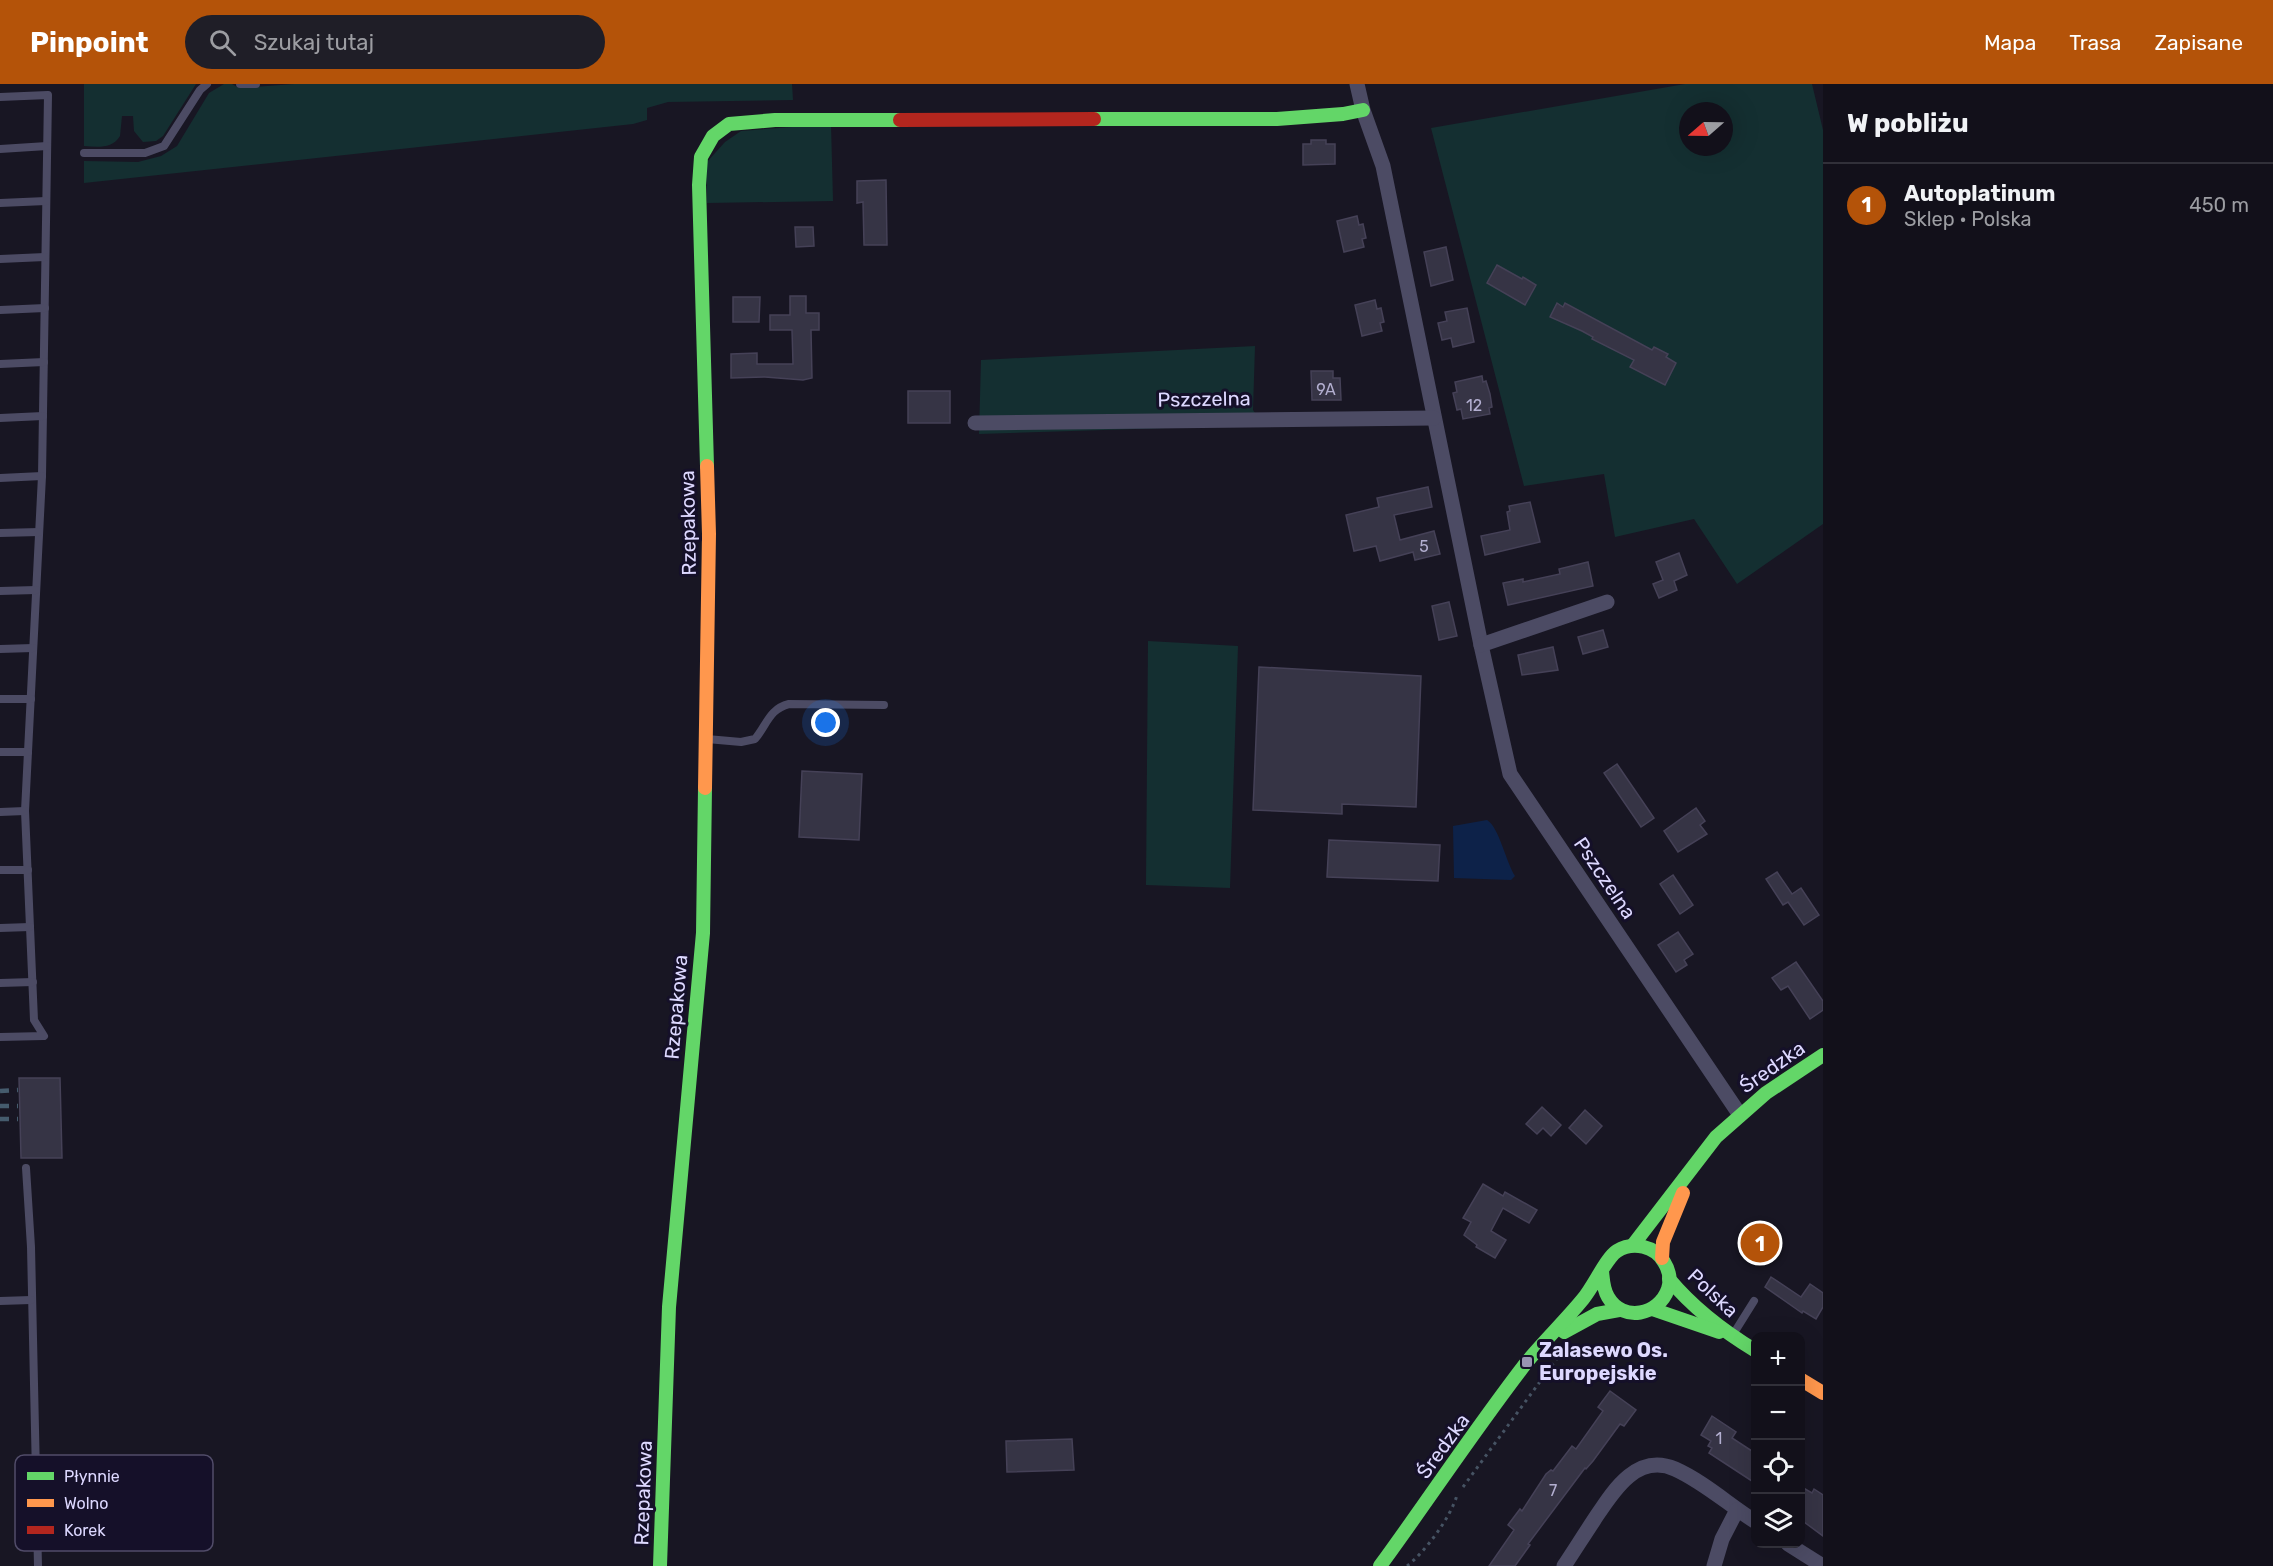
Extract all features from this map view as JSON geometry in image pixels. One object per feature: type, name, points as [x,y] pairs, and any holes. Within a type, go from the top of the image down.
[{"type":"street","name":"Pszczelna","points":[[1357,84],[1363,110],[1383,166],[1481,645],[1510,774],[1740,1115]]},
{"type":"street","name":"Rzepakowa","points":[[660,1566],[669,1307],[703,933],[709,534],[699,185],[701,157],[713,136],[729,124],[775,120],[1277,119],[1343,114],[1363,110]]},
{"type":"street","name":"Pszczelna","points":[[975,423],[1434,418]]},
{"type":"street","points":[[1481,645],[1607,602]]},
{"type":"street","name":"Średzka","points":[[1633,1245],[1716,1137],[1766,1093],[1823,1055]]},
{"type":"street","name":"Średzka","points":[[1662,1258],[1663,1242],[1696,1164]]},
{"type":"street","points":[[1644,1246],[1662,1258],[1669,1279],[1665,1296],[1652,1309],[1641,1313],[1630,1313],[1619,1310],[1610,1303],[1601,1282],[1602,1271],[1613,1253],[1623,1247],[1644,1246]]},
{"type":"street","name":"Średzka","points":[[1380,1566],[1538,1349],[1579,1304],[1602,1271]]},
{"type":"street","name":"Polska","points":[[1669,1279],[1681,1294],[1732,1336],[1751,1348]]},
{"type":"street","name":"Polska","points":[[1652,1309],[1732,1336]]},
{"type":"street","name":"Średzka","points":[[1538,1349],[1587,1317],[1602,1311],[1619,1310]]},
{"type":"street","points":[[1805,1382],[1823,1393]]},
{"type":"street","points":[[1564,1566],[1617,1486],[1637,1470],[1652,1465],[1673,1468],[1698,1481],[1751,1519]]},
{"type":"street","points":[[1714,1566],[1722,1539],[1737,1510]]},
{"type":"street","points":[[1794,1548],[1822,1566]]},
{"type":"lane","points":[[84,153],[146,153],[164,146],[200,90],[207,84]]},
{"type":"lane","points":[[240,84],[256,84]]},
{"type":"lane","points":[[0,97],[48,95],[42,476],[25,811],[34,1020],[44,1036],[0,1037]]},
{"type":"lane","points":[[0,148],[47,146]]},
{"type":"lane","points":[[0,203],[46,201]]},
{"type":"lane","points":[[0,259],[45,257]]},
{"type":"lane","points":[[0,310],[45,308]]},
{"type":"lane","points":[[0,364],[44,362]]},
{"type":"lane","points":[[0,418],[43,416]]},
{"type":"lane","points":[[0,478],[42,476]]},
{"type":"lane","points":[[0,533],[39,532]]},
{"type":"lane","points":[[0,591],[36,590]]},
{"type":"lane","points":[[0,649],[33,648]]},
{"type":"lane","points":[[0,699],[31,699]]},
{"type":"lane","points":[[706,739],[748,741],[760,733],[773,711],[789,704],[885,705]]},
{"type":"lane","points":[[0,752],[28,752]]},
{"type":"lane","points":[[0,812],[25,811]]},
{"type":"lane","points":[[0,870],[28,870]]},
{"type":"lane","points":[[0,928],[30,927]]},
{"type":"lane","points":[[0,983],[33,982]]},
{"type":"lane","points":[[26,1168],[31,1247],[35,1455]]},
{"type":"lane","points":[[0,1301],[31,1300]]},
{"type":"lane","points":[[1732,1336],[1754,1301]]},
{"type":"lane","points":[[38,1551],[38,1566]]},
{"type":"path","points":[[1407,1566],[1416,1559],[1454,1506],[1456,1495],[1563,1351]]},
{"type":"green space","points":[[84,84],[196,84],[163,136],[156,141],[143,142],[134,131],[133,116],[122,116],[120,136],[113,143],[99,147],[84,146]]},
{"type":"green space","points":[[224,84],[232,84],[239,88],[294,84],[792,84],[793,100],[668,102],[647,108],[647,120],[633,124],[84,183],[84,161],[138,162],[161,156],[177,146],[209,93]]},
{"type":"green space","points":[[1685,84],[1812,84],[1823,130],[1823,524],[1737,584],[1694,519],[1615,537],[1604,474],[1524,486],[1431,128]]},
{"type":"green space","points":[[831,124],[833,201],[707,203],[706,163],[725,142],[741,131]]},
{"type":"green space","points":[[1255,346],[1253,410],[1263,425],[979,434],[981,360]]},
{"type":"green space","points":[[1148,641],[1238,646],[1230,888],[1146,885]]},
{"type":"water","points":[[1487,820],[1499,837],[1515,876],[1511,880],[1454,878],[1453,826]]},
{"type":"building","points":[[1311,140],[1326,140],[1326,144],[1335,144],[1335,164],[1303,165],[1303,144],[1311,144]]},
{"type":"building","points":[[886,180],[887,245],[864,245],[863,202],[857,203],[857,181]]},
{"type":"building","points":[[1357,216],[1359,225],[1363,224],[1366,238],[1362,239],[1364,247],[1344,252],[1337,221]]},
{"type":"building","points":[[795,227],[813,227],[814,246],[796,247]]},
{"type":"building","points":[[1446,247],[1453,280],[1431,286],[1424,252]]},
{"type":"building","points":[[1497,265],[1536,285],[1525,305],[1487,283]]},
{"type":"building","points":[[790,296],[806,296],[806,313],[819,313],[819,330],[811,330],[812,378],[803,380],[765,377],[731,378],[731,354],[757,353],[757,364],[793,364],[792,330],[770,330],[770,315],[790,315]]},
{"type":"building","points":[[733,297],[760,297],[759,322],[733,322]]},
{"type":"building","points":[[1375,300],[1377,309],[1381,308],[1384,322],[1380,323],[1382,331],[1362,336],[1355,305]]},
{"type":"building","points":[[1557,303],[1563,307],[1565,303],[1652,350],[1654,347],[1668,354],[1666,357],[1676,363],[1665,385],[1630,367],[1634,360],[1592,339],[1593,337],[1582,331],[1550,317]]},
{"type":"building","points":[[1467,308],[1474,342],[1453,347],[1451,338],[1442,340],[1438,323],[1447,321],[1445,312]]},
{"type":"building","points":[[1311,371],[1333,371],[1333,378],[1340,378],[1341,400],[1312,400]]},
{"type":"building","points":[[1482,376],[1490,394],[1492,407],[1489,408],[1490,414],[1463,419],[1461,409],[1457,410],[1453,393],[1457,392],[1455,382]]},
{"type":"building","points":[[908,391],[950,391],[950,423],[908,423]]},
{"type":"building","points":[[1428,487],[1432,507],[1394,515],[1400,540],[1434,531],[1440,554],[1415,560],[1413,552],[1380,561],[1376,546],[1354,551],[1346,515],[1379,507],[1377,498]]},
{"type":"building","points":[[1530,502],[1540,542],[1485,555],[1481,536],[1510,530],[1507,512],[1510,511],[1509,506]]},
{"type":"building","points":[[1679,553],[1687,575],[1674,581],[1677,590],[1659,598],[1653,584],[1663,580],[1656,562]]},
{"type":"building","points":[[1588,562],[1593,586],[1508,605],[1503,583],[1523,579],[1523,582],[1560,574],[1559,569]]},
{"type":"building","points":[[1449,602],[1457,636],[1439,640],[1432,606]]},
{"type":"building","points":[[1603,630],[1608,647],[1583,654],[1578,637]]},
{"type":"building","points":[[1553,647],[1558,670],[1522,675],[1518,655]]},
{"type":"building","points":[[1259,667],[1421,676],[1416,807],[1342,804],[1342,814],[1253,810]]},
{"type":"building","points":[[1617,764],[1654,818],[1641,827],[1604,773]]},
{"type":"building","points":[[802,771],[862,774],[859,840],[799,837]]},
{"type":"building","points":[[1696,808],[1705,821],[1700,825],[1707,834],[1678,852],[1664,831]]},
{"type":"building","points":[[1329,840],[1440,845],[1438,881],[1327,877]]},
{"type":"building","points":[[1777,872],[1792,894],[1801,888],[1819,915],[1804,925],[1788,902],[1783,905],[1766,879]]},
{"type":"building","points":[[1673,875],[1693,905],[1680,914],[1660,884]]},
{"type":"building","points":[[1678,932],[1693,954],[1684,960],[1687,965],[1676,972],[1658,945]]},
{"type":"building","points":[[1796,962],[1823,1001],[1823,1010],[1810,1019],[1788,986],[1781,990],[1772,978]]},
{"type":"building","points":[[19,1078],[60,1078],[62,1158],[21,1158]]},
{"type":"building","points":[[1542,1107],[1561,1125],[1551,1136],[1543,1128],[1537,1134],[1526,1124]]},
{"type":"building","points":[[1585,1110],[1602,1126],[1586,1144],[1569,1128]]},
{"type":"building","points":[[1483,1184],[1503,1196],[1505,1192],[1537,1210],[1529,1223],[1503,1208],[1491,1231],[1506,1240],[1495,1258],[1476,1247],[1477,1245],[1464,1235],[1471,1222],[1463,1218]]},
{"type":"building","points":[[1771,1277],[1801,1297],[1810,1284],[1823,1293],[1823,1307],[1816,1319],[1803,1311],[1802,1313],[1765,1287]]},
{"type":"building","points":[[1610,1391],[1636,1410],[1624,1426],[1620,1424],[1593,1461],[1585,1468],[1528,1544],[1530,1545],[1515,1566],[1489,1566],[1514,1530],[1508,1525],[1520,1509],[1522,1511],[1546,1474],[1553,1471],[1572,1446],[1576,1449],[1603,1411],[1598,1407]]},
{"type":"building","points":[[1712,1416],[1736,1432],[1732,1438],[1751,1450],[1751,1480],[1709,1453],[1712,1448],[1708,1446],[1711,1441],[1701,1435]]},
{"type":"building","points":[[1072,1439],[1074,1470],[1007,1472],[1006,1441]]},
{"type":"building","points":[[1805,1489],[1812,1493],[1814,1489],[1823,1495],[1823,1536],[1805,1523]]},
{"type":"railway","points":[[0,1091],[18,1090]]},
{"type":"railway","points":[[0,1106],[18,1106]]},
{"type":"railway","points":[[0,1119],[18,1119]]},
{"type":"traffic: fast","points":[[1094,119],[1277,119],[1343,114],[1363,110]]},
{"type":"traffic: fast","points":[[707,466],[699,185],[701,157],[713,136],[729,124],[775,120],[900,120]]},
{"type":"traffic: fast","points":[[660,1566],[669,1307],[703,933],[705,788]]},
{"type":"traffic: fast","points":[[1633,1245],[1716,1137],[1766,1093],[1823,1055]]},
{"type":"traffic: fast","points":[[1380,1566],[1507,1388],[1583,1299],[1604,1266],[1617,1251],[1637,1246],[1655,1252],[1666,1265],[1669,1286],[1657,1305],[1640,1313],[1631,1313],[1622,1310],[1608,1297],[1604,1288],[1602,1271]]},
{"type":"traffic: fast","points":[[1669,1279],[1710,1319],[1751,1348]]},
{"type":"traffic: fast","points":[[1652,1309],[1719,1332]]},
{"type":"traffic: fast","points":[[1564,1332],[1597,1314],[1619,1310]]},
{"type":"traffic: slow","points":[[705,788],[709,534],[707,466]]},
{"type":"traffic: slow","points":[[1662,1258],[1663,1242],[1683,1193]]},
{"type":"traffic: slow","points":[[1805,1382],[1823,1393]]},
{"type":"traffic: jam","points":[[900,120],[1094,119]]},
{"type":"place","name":"Autoplatinum","points":[[1760,1243]]},
{"type":"place","name":"Zalasewo Os. Europejskie","points":[[1527,1362]]}]
